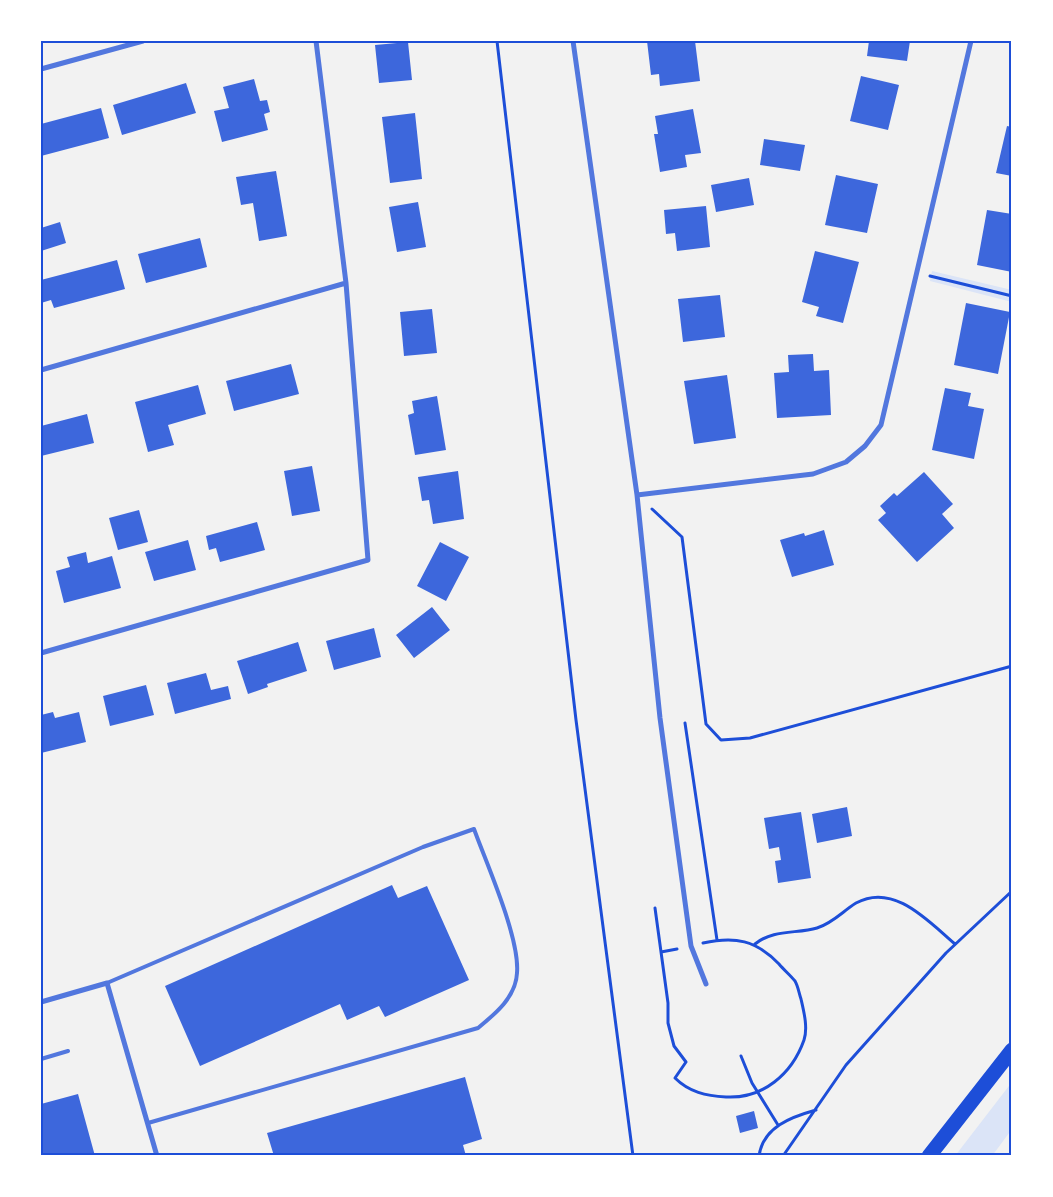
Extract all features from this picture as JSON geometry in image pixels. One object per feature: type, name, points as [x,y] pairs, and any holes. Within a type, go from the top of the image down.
[{"type":"highway","points":[[929,1156],[1012,1050]]},
{"type":"street","points":[[41,69],[143,41]]},
{"type":"street","points":[[41,653],[368,560],[346,283],[316,41]]},
{"type":"street","points":[[573,41],[637,495],[660,718],[691,946],[706,984]]},
{"type":"street","points":[[637,495],[813,474],[846,462],[865,446],[881,425],[970,41]]},
{"type":"street","points":[[41,370],[346,283]]},
{"type":"street","points":[[41,1002],[107,983],[157,1156]]},
{"type":"lane","points":[[107,983],[423,847],[474,829],[516,946],[518,974],[513,990],[504,1005],[478,1028],[148,1123]]},
{"type":"lane","points":[[41,1059],[68,1052]]},
{"type":"path","points":[[498,41],[576,720],[633,1156]]},
{"type":"path","points":[[916,273],[1012,296]]},
{"type":"path","points":[[637,495],[682,537],[706,724],[722,740],[750,738],[1012,666]]},
{"type":"path","points":[[685,722],[717,940]]},
{"type":"path","points":[[783,1156],[846,1065],[955,944],[1012,891]]},
{"type":"path","points":[[755,944],[761,939],[776,934],[817,928],[834,919],[856,903],[874,897],[896,900],[914,909],[955,944]]},
{"type":"path","points":[[655,908],[668,1002],[668,1024],[674,1046],[686,1062],[674,1078],[683,1086],[707,1096],[735,1098],[758,1093],[779,1080],[804,1040],[805,1015],[796,982],[769,954],[755,944],[717,940],[708,942]]},
{"type":"path","points":[[741,1056],[758,1093],[778,1126]]},
{"type":"path","points":[[759,1156],[761,1144],[778,1126],[797,1115],[816,1110]]},
{"type":"shaded area","points":[[932,271],[1012,290],[1012,302],[930,281]]},
{"type":"shaded area","points":[[1012,1082],[1012,1129],[992,1156],[955,1156]]},
{"type":"building","points":[[647,41],[695,41],[700,81],[660,86],[659,74],[651,75]]},
{"type":"building","points":[[869,41],[910,41],[907,61],[867,56]]},
{"type":"building","points":[[408,42],[412,80],[379,83],[375,45]]},
{"type":"building","points":[[861,76],[899,85],[888,130],[850,121]]},
{"type":"building","points":[[254,79],[260,101],[267,100],[270,112],[264,114],[268,130],[222,142],[214,111],[229,108],[223,87]]},
{"type":"building","points":[[186,83],[196,113],[122,135],[113,105]]},
{"type":"building","points":[[101,108],[109,138],[41,156],[41,124]]},
{"type":"building","points":[[693,109],[701,153],[685,155],[687,167],[660,172],[654,134],[658,134],[655,116]]},
{"type":"building","points":[[415,113],[422,179],[390,183],[382,117]]},
{"type":"building","points":[[1007,126],[1012,127],[1012,176],[996,173]]},
{"type":"building","points":[[764,139],[805,145],[800,171],[760,165]]},
{"type":"building","points":[[276,171],[287,236],[259,241],[253,203],[241,205],[236,177]]},
{"type":"building","points":[[836,175],[878,184],[867,233],[825,225]]},
{"type":"building","points":[[749,178],[754,205],[716,212],[711,185]]},
{"type":"building","points":[[418,202],[426,247],[397,252],[389,207]]},
{"type":"building","points":[[706,206],[710,247],[677,251],[675,233],[666,234],[664,210]]},
{"type":"building","points":[[987,210],[1012,214],[1012,272],[977,265]]},
{"type":"building","points":[[60,222],[66,243],[41,251],[41,228]]},
{"type":"building","points":[[200,238],[207,267],[146,283],[138,254]]},
{"type":"building","points":[[815,251],[859,262],[843,323],[816,316],[819,307],[802,302]]},
{"type":"building","points":[[117,260],[125,289],[54,308],[51,300],[41,303],[41,280]]},
{"type":"building","points":[[720,295],[725,337],[683,342],[678,299]]},
{"type":"building","points":[[966,303],[1010,312],[998,374],[954,365]]},
{"type":"building","points":[[432,309],[437,353],[404,356],[400,312]]},
{"type":"building","points":[[813,354],[814,371],[829,370],[831,415],[777,418],[774,373],[789,372],[788,355]]},
{"type":"building","points":[[291,364],[299,394],[234,411],[226,381]]},
{"type":"building","points":[[727,375],[736,438],[694,444],[684,381]]},
{"type":"building","points":[[198,385],[206,414],[168,425],[174,445],[148,452],[135,402]]},
{"type":"building","points":[[945,388],[971,393],[968,406],[984,409],[974,459],[932,450]]},
{"type":"building","points":[[437,396],[446,450],[415,455],[408,415],[414,413],[412,401]]},
{"type":"building","points":[[87,414],[94,443],[41,456],[41,426]]},
{"type":"building","points":[[312,466],[320,511],[292,516],[284,471]]},
{"type":"building","points":[[458,471],[464,519],[433,524],[429,500],[422,501],[418,477]]},
{"type":"building","points":[[924,472],[953,504],[942,514],[954,528],[917,562],[878,520],[886,513],[880,506],[894,493],[897,496]]},
{"type":"building","points":[[139,510],[148,542],[118,550],[109,518]]},
{"type":"building","points":[[257,522],[265,550],[220,562],[216,548],[209,550],[206,536]]},
{"type":"building","points":[[824,530],[834,565],[792,577],[780,540],[804,533],[805,536]]},
{"type":"building","points":[[188,540],[196,570],[154,581],[145,552]]},
{"type":"building","points":[[440,542],[469,557],[446,601],[417,586]]},
{"type":"building","points":[[86,552],[88,563],[112,556],[121,588],[64,603],[56,571],[70,567],[67,557]]},
{"type":"building","points":[[432,607],[450,630],[414,658],[396,635]]},
{"type":"building","points":[[374,628],[381,657],[334,670],[326,641]]},
{"type":"building","points":[[298,642],[307,671],[267,684],[268,687],[248,694],[237,661]]},
{"type":"building","points":[[206,673],[211,690],[228,686],[231,699],[175,714],[167,683]]},
{"type":"building","points":[[146,685],[154,715],[110,726],[103,696]]},
{"type":"building","points":[[53,712],[55,718],[79,712],[86,742],[41,753],[41,715]]},
{"type":"building","points":[[847,807],[852,836],[817,843],[812,814]]},
{"type":"building","points":[[801,812],[811,878],[778,883],[775,861],[781,860],[779,847],[769,849],[764,818]]},
{"type":"building","points":[[392,885],[398,898],[427,886],[469,980],[385,1017],[379,1006],[347,1020],[340,1004],[200,1066],[165,986]]},
{"type":"building","points":[[465,1077],[482,1139],[463,1145],[466,1156],[274,1156],[267,1133]]},
{"type":"building","points":[[78,1094],[95,1156],[41,1156],[41,1104]]},
{"type":"building","points":[[754,1111],[758,1128],[740,1133],[736,1116]]}]
